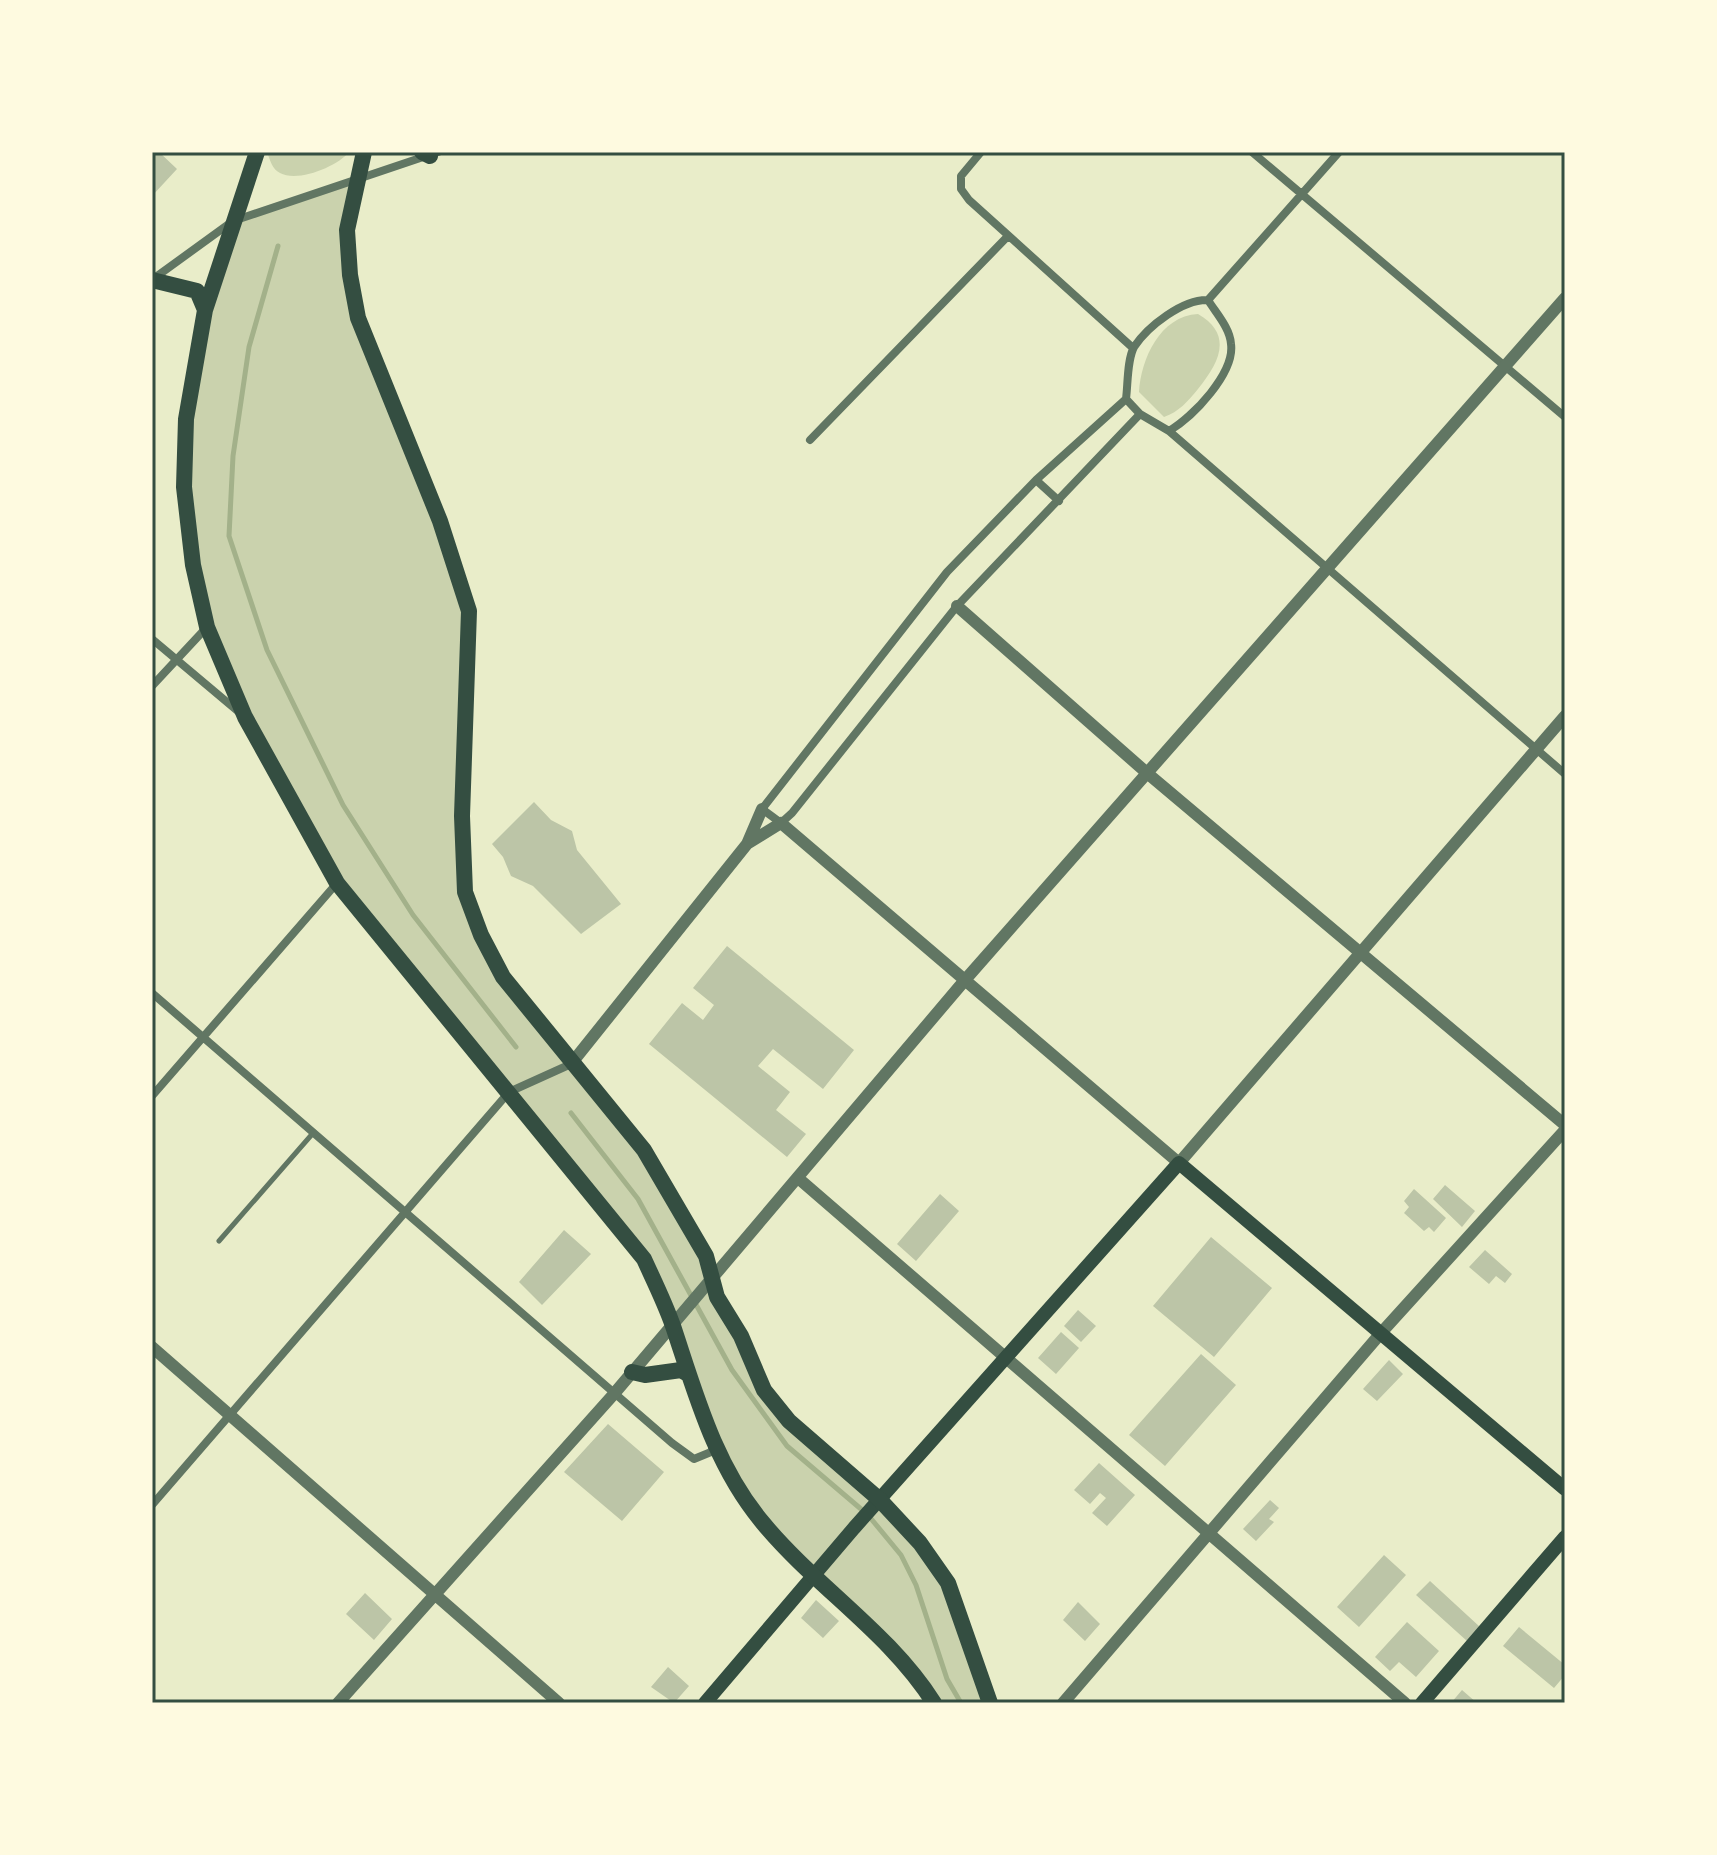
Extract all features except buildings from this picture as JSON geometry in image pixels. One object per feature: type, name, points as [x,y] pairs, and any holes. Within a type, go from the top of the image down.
[{"type":"main road","points":[[257,152],[205,310],[186,419],[184,487],[193,565],[207,627],[245,717],[337,883],[644,1259],[678,1317],[688,1374],[714,1444],[738,1489],[764,1525],[910,1667],[934,1703]]},
{"type":"main road","points":[[364,152],[347,230],[350,275],[358,318],[440,521],[469,611],[462,816],[465,892],[503,977],[644,1150],[706,1256],[717,1297],[741,1336],[764,1390],[789,1421],[920,1543],[948,1583],[990,1703]]},
{"type":"main road","points":[[152,279],[197,291],[205,310]]},
{"type":"main road","points":[[705,1703],[854,1528],[1179,1163],[1565,1489]]},
{"type":"main road","points":[[632,1372],[645,1375],[681,1370],[688,1374]]},
{"type":"main road","points":[[1422,1703],[1565,1537]]},
{"type":"street","points":[[981,152],[961,176],[961,189],[1007,237],[1133,348]]},
{"type":"street","points":[[1252,152],[1565,417]]},
{"type":"street","points":[[152,1505],[509,1092],[571,1064],[747,844],[762,809],[947,572],[1036,480],[1126,399],[1133,348],[1176,307],[1195,300],[1208,300],[1339,152]]},
{"type":"street","points":[[152,279],[233,221],[430,153]]},
{"type":"street","points":[[810,440],[1007,237]]},
{"type":"street","points":[[338,1703],[613,1395],[965,980],[1565,298]]},
{"type":"street","points":[[1169,431],[1190,420],[1232,360],[1231,340],[1208,300]]},
{"type":"street","points":[[1126,399],[1140,414],[1169,431],[1565,774]]},
{"type":"street","points":[[747,844],[781,823],[957,606],[1140,414]]},
{"type":"street","points":[[1036,480],[1059,501]]},
{"type":"street","points":[[957,606],[1147,773],[1565,1128],[1381,1333],[1063,1703]]},
{"type":"street","points":[[152,686],[207,627]]},
{"type":"street","points":[[152,639],[245,717]]},
{"type":"street","points":[[762,809],[1179,1163],[1565,716]]},
{"type":"street","points":[[152,1096],[337,883]]},
{"type":"street","points":[[152,993],[314,1131],[613,1395],[694,1459],[711,1452],[714,1444]]},
{"type":"street","points":[[798,1178],[1405,1703]]},
{"type":"street","points":[[152,1347],[559,1703]]},
{"type":"lane","points":[[219,1241],[314,1131]]},
{"type":"green space","points":[[267,152],[349,152],[327,167],[288,176],[277,171]]},
{"type":"green space","points":[[357,179],[350,275],[469,611],[465,892],[481,935],[644,1150],[764,1390],[880,1500],[948,1583],[990,1703],[934,1703],[738,1489],[644,1259],[337,883],[245,717],[193,565],[186,419],[233,221]]},
{"type":"green space","points":[[1198,314],[1216,331],[1219,340],[1217,359],[1191,398],[1164,417],[1139,392],[1144,366],[1163,331],[1173,322]]},
{"type":"waterway","points":[[278,246],[249,347],[233,456],[229,536],[267,650],[343,805],[413,915],[516,1047]]},
{"type":"waterway","points":[[571,1113],[638,1199],[732,1370],[787,1446],[868,1515],[901,1555],[916,1585],[947,1679],[961,1703]]}]
